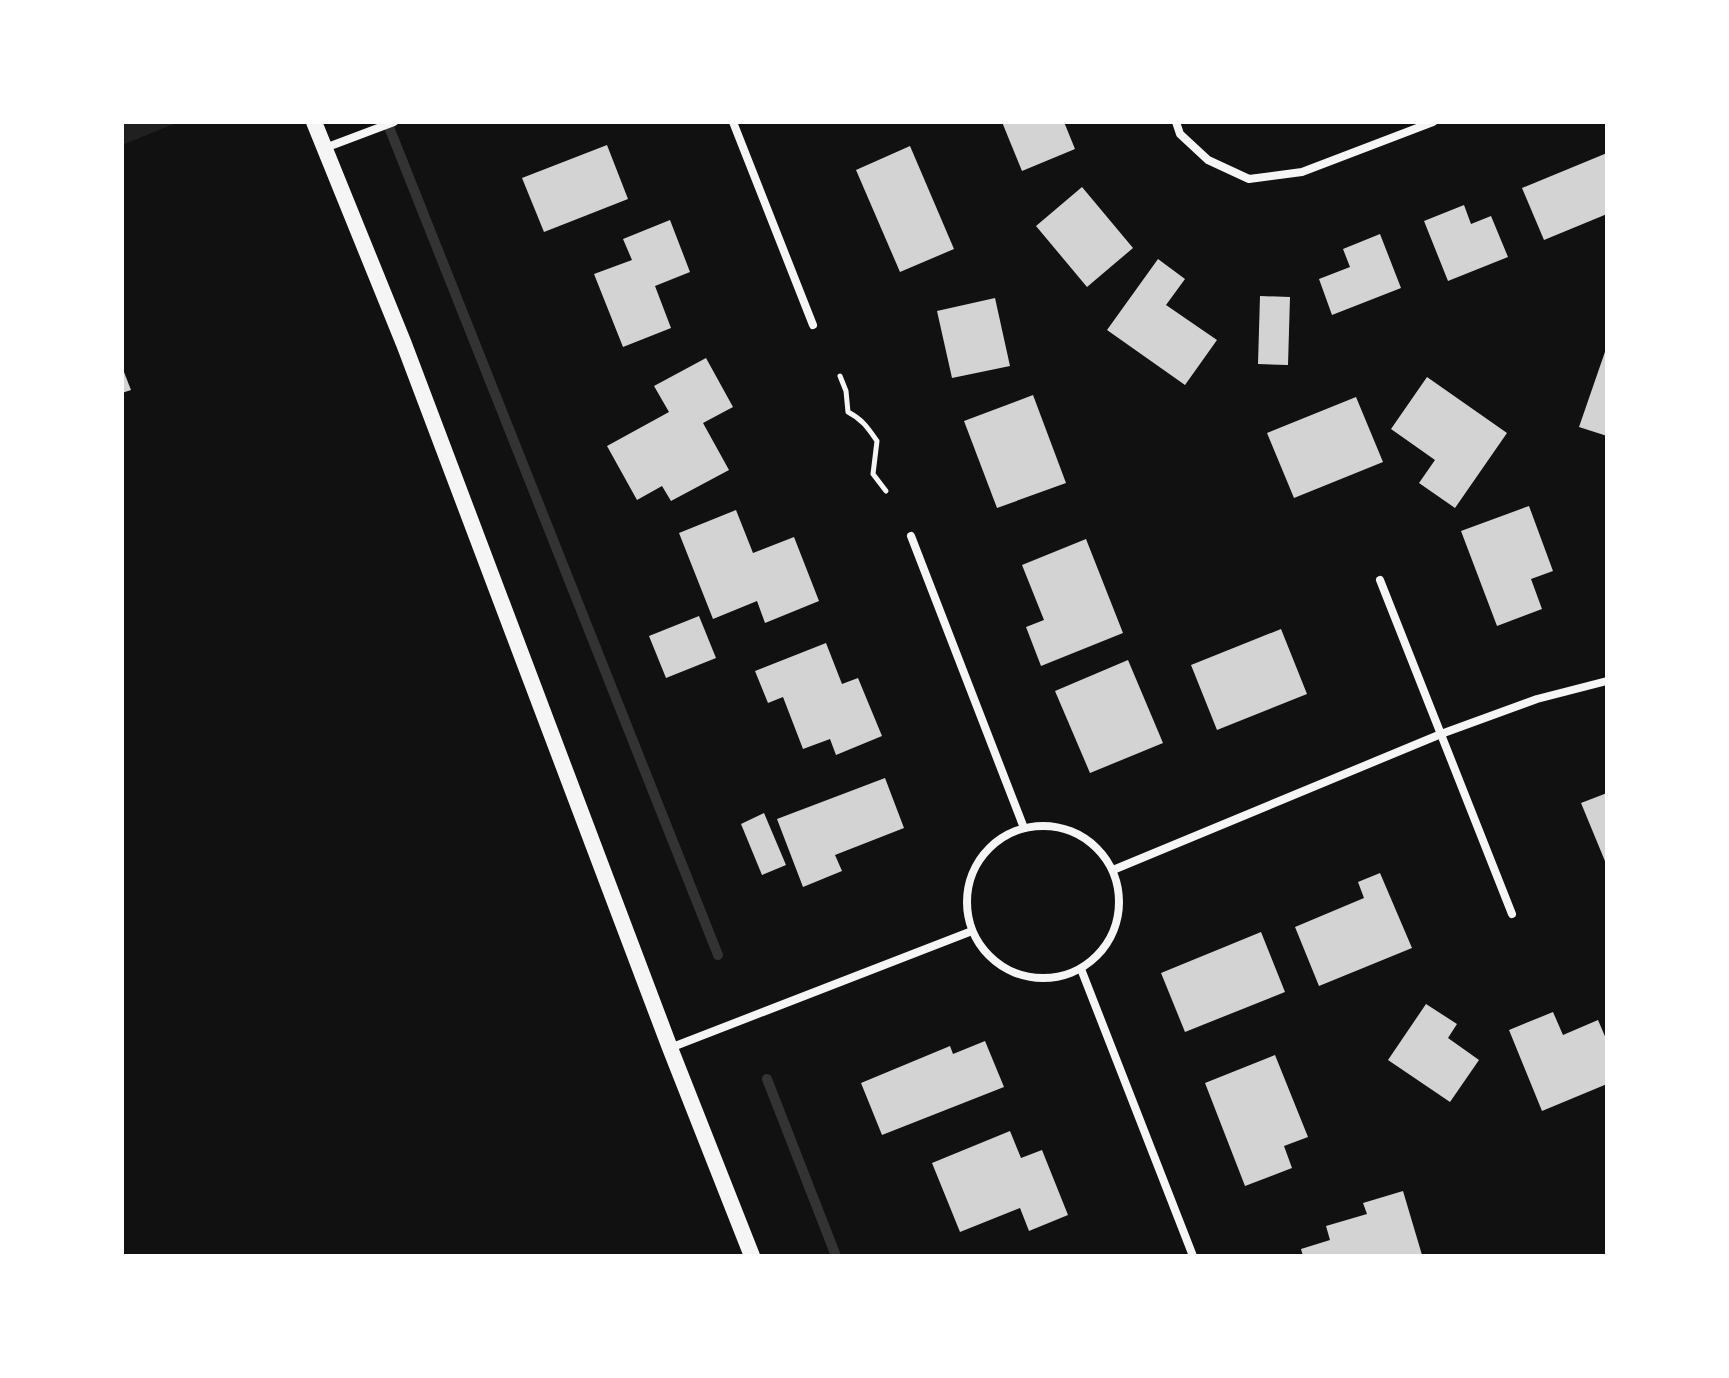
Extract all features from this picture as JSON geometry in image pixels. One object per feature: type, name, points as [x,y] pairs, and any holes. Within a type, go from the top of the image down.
[{"type":"main road","points":[[314,122],[404,344],[670,1048],[752,1256]]},
{"type":"street","points":[[324,148],[394,122]]},
{"type":"street","points":[[733,122],[813,325]]},
{"type":"street","points":[[1176,122],[1180,134],[1208,160],[1249,179],[1302,172],[1433,122]]},
{"type":"street","points":[[911,536],[1024,828]]},
{"type":"street","points":[[1380,580],[1512,914]]},
{"type":"street","points":[[1113,870],[1441,734],[1537,699],[1607,681]]},
{"type":"street","points":[[1050,826],[1075,832],[1097,848],[1113,870],[1119,891],[1119,914],[1112,936],[1099,954],[1081,969],[1057,977],[1031,978],[1006,969],[985,953],[972,931],[966,906],[969,880],[981,856],[1000,839],[1024,828],[1050,826]]},
{"type":"street","points":[[670,1048],[972,931]]},
{"type":"street","points":[[1081,969],[1193,1256]]},
{"type":"path","points":[[840,376],[846,391],[848,412],[866,425],[877,441],[873,474],[886,491]]},
{"type":"shaded area","points":[[122,122],[179,122],[122,145]]},
{"type":"building","points":[[1002,122],[1064,122],[1075,149],[1022,171]]},
{"type":"building","points":[[607,145],[628,199],[544,232],[522,178]]},
{"type":"building","points":[[910,146],[954,249],[900,272],[856,170]]},
{"type":"building","points":[[1607,153],[1607,214],[1544,240],[1522,188]]},
{"type":"building","points":[[1082,187],[1133,248],[1087,287],[1036,226]]},
{"type":"building","points":[[1464,205],[1471,224],[1491,216],[1508,257],[1448,281],[1424,221]]},
{"type":"building","points":[[670,220],[690,272],[655,286],[671,328],[623,347],[594,274],[632,260],[623,239]]},
{"type":"building","points":[[1380,234],[1401,288],[1332,315],[1319,279],[1350,267],[1343,249]]},
{"type":"building","points":[[1158,259],[1185,279],[1166,305],[1217,340],[1185,385],[1107,330]]},
{"type":"building","points":[[1260,296],[1290,297],[1288,365],[1258,364]]},
{"type":"building","points":[[995,298],[1010,366],[952,378],[937,311]]},
{"type":"building","points":[[1607,346],[1607,436],[1579,427]]},
{"type":"building","points":[[706,358],[733,407],[703,423],[729,470],[671,501],[662,486],[637,500],[607,446],[669,412],[654,386]]},
{"type":"building","points":[[122,367],[131,390],[122,393]]},
{"type":"building","points":[[1427,377],[1507,433],[1455,508],[1419,483],[1435,460],[1391,429]]},
{"type":"building","points":[[1033,395],[1066,483],[997,508],[964,421]]},
{"type":"building","points":[[1356,397],[1383,462],[1294,498],[1267,433]]},
{"type":"building","points":[[1529,506],[1553,571],[1531,579],[1542,609],[1497,626],[1461,531]]},
{"type":"building","points":[[736,510],[753,553],[794,537],[819,601],[765,623],[757,601],[713,619],[679,533]]},
{"type":"building","points":[[1086,539],[1123,633],[1041,666],[1026,627],[1044,620],[1022,565]]},
{"type":"building","points":[[699,616],[716,658],[666,678],[649,636]]},
{"type":"building","points":[[1281,629],[1307,694],[1217,730],[1191,665]]},
{"type":"building","points":[[826,643],[842,684],[858,678],[882,736],[836,755],[830,739],[803,749],[783,697],[768,703],[755,671]]},
{"type":"building","points":[[1128,660],[1163,743],[1090,773],[1055,691]]},
{"type":"building","points":[[885,778],[904,828],[835,855],[842,871],[803,887],[777,819]]},
{"type":"building","points":[[1607,793],[1607,866],[1581,803]]},
{"type":"building","points":[[764,813],[786,865],[762,875],[741,824]]},
{"type":"building","points":[[1380,873],[1412,948],[1319,986],[1295,927],[1364,898],[1358,882]]},
{"type":"building","points":[[1261,932],[1285,992],[1185,1032],[1161,973]]},
{"type":"building","points":[[1426,1004],[1457,1024],[1448,1038],[1479,1060],[1450,1102],[1388,1060]]},
{"type":"building","points":[[1553,1012],[1563,1035],[1598,1020],[1607,1041],[1607,1084],[1542,1111],[1509,1030]]},
{"type":"building","points":[[985,1041],[1004,1087],[882,1135],[861,1083],[950,1046],[953,1054]]},
{"type":"building","points":[[1275,1055],[1308,1137],[1284,1146],[1292,1168],[1245,1186],[1205,1083]]},
{"type":"building","points":[[1010,1131],[1021,1158],[1042,1150],[1068,1215],[1029,1231],[1020,1208],[960,1232],[932,1163]]},
{"type":"building","points":[[1403,1191],[1422,1255],[1303,1256],[1301,1249],[1330,1240],[1326,1226],[1367,1214],[1363,1203]]},
{"type":"waterway","points":[[387,122],[718,955]]},
{"type":"waterway","points":[[767,1079],[836,1256]]}]
